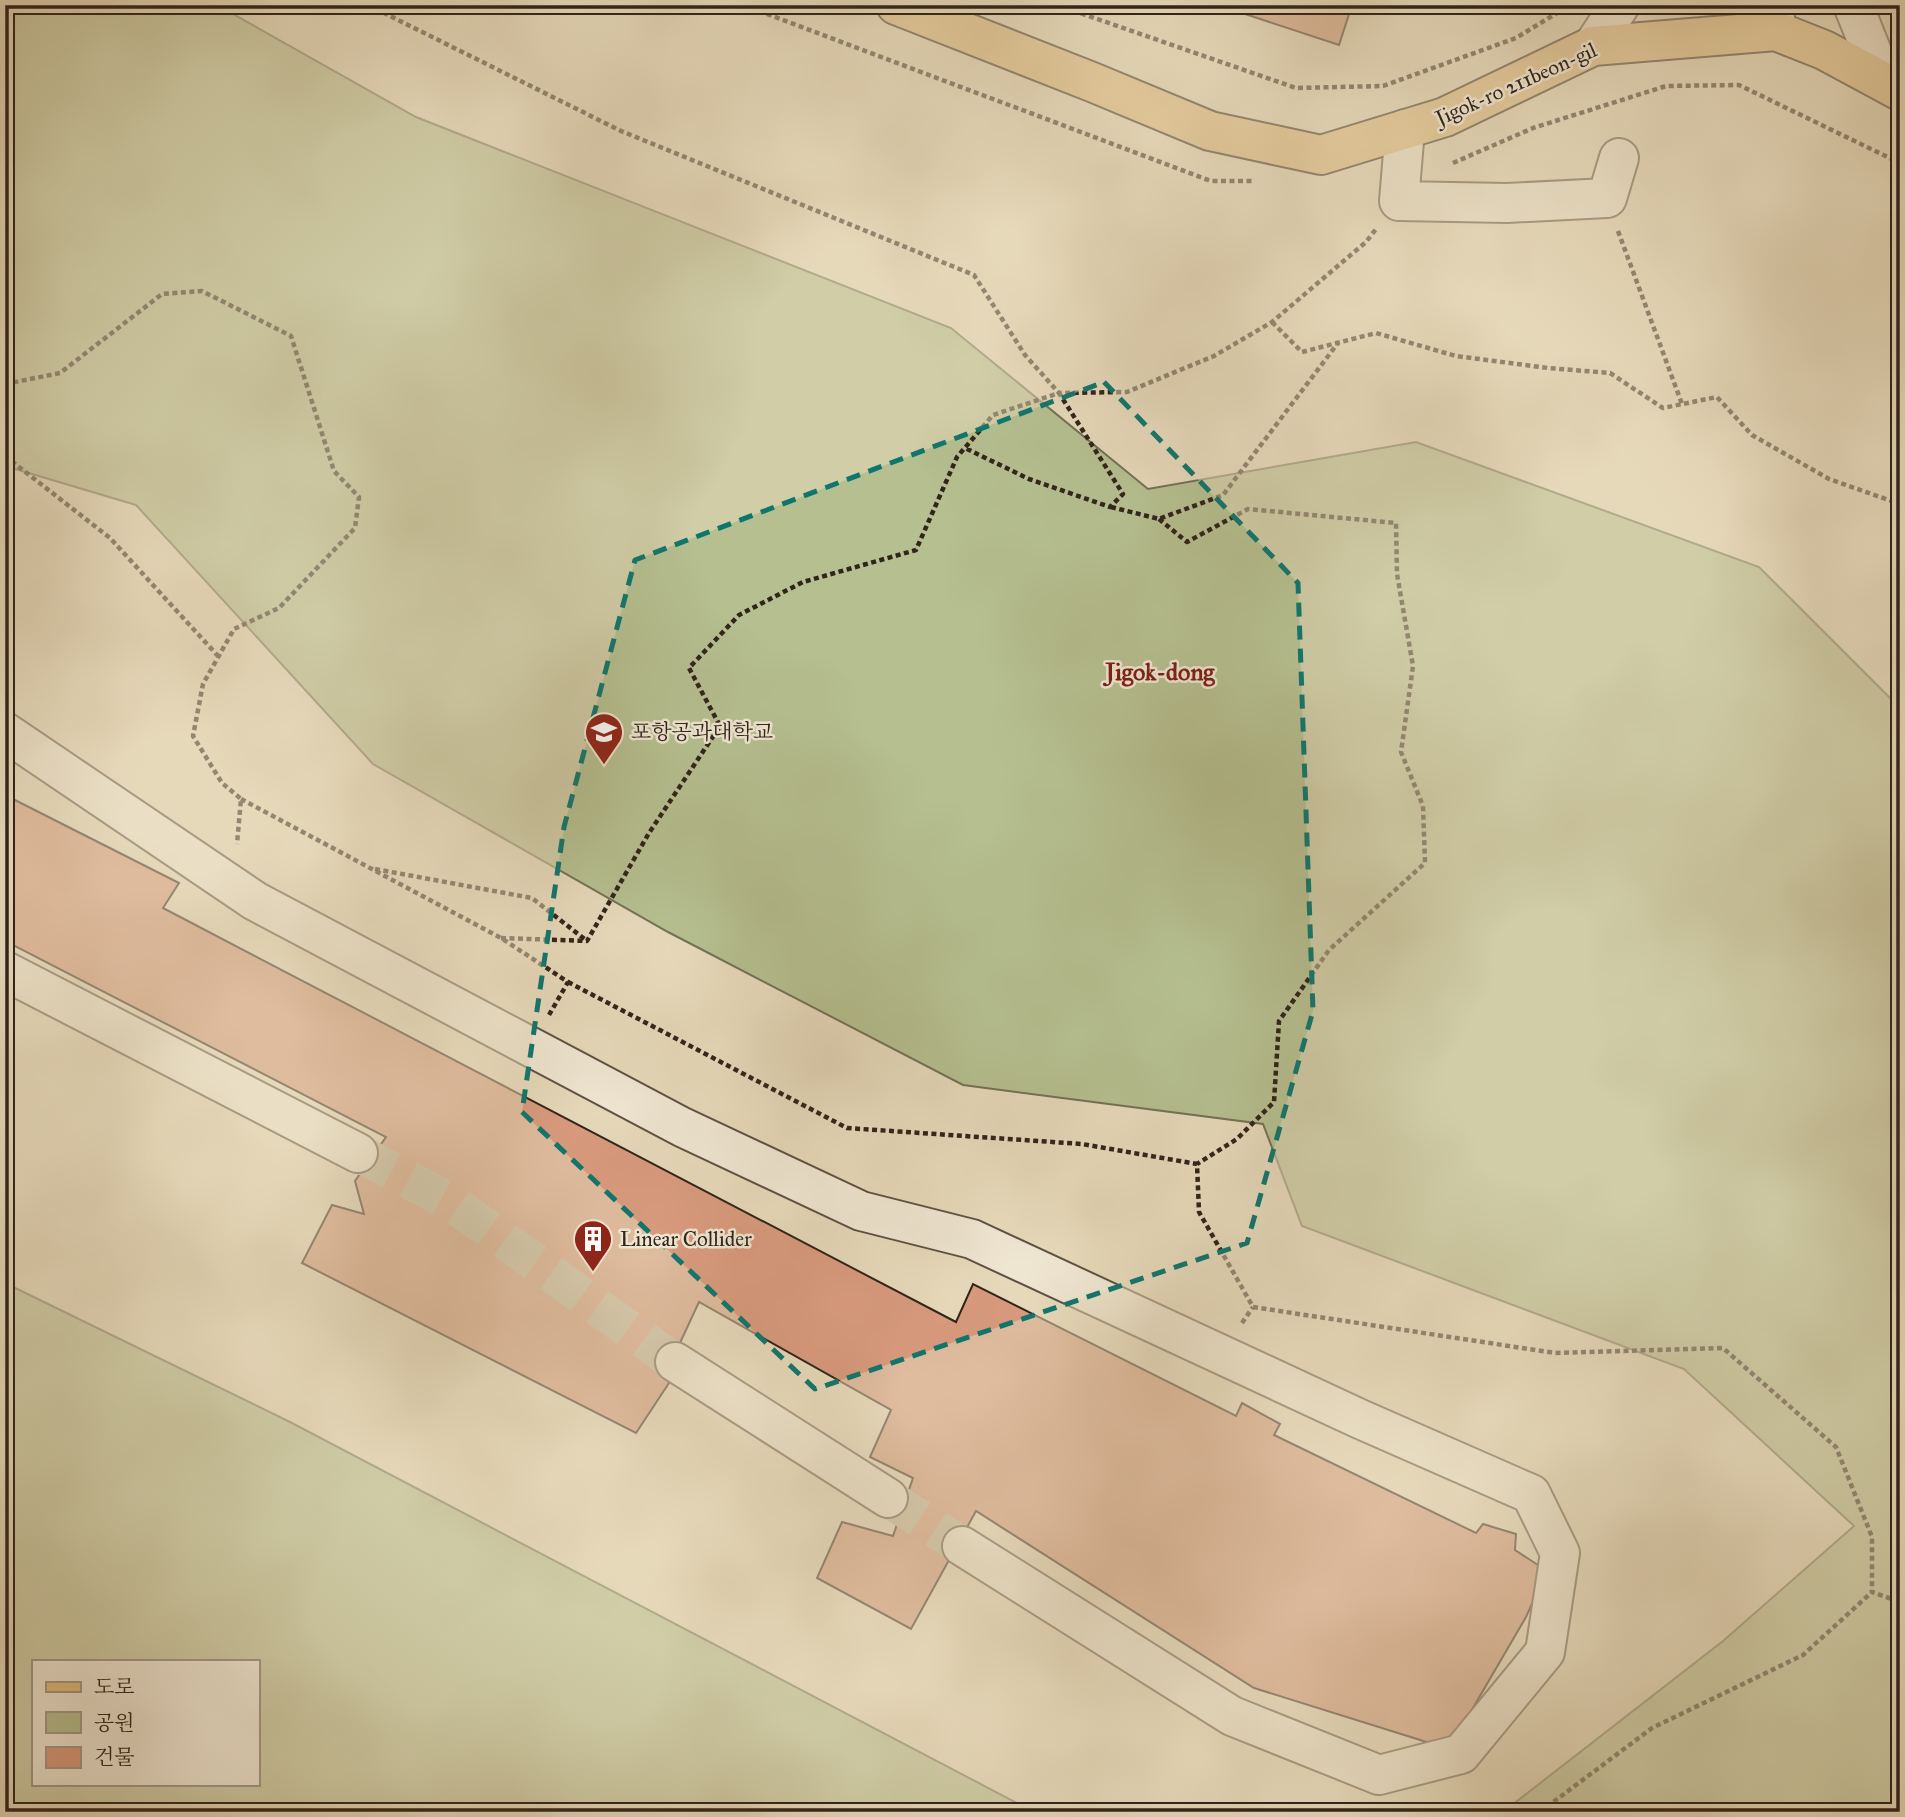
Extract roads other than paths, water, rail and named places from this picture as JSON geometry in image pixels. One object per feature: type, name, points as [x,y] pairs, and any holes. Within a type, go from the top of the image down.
[{"type":"main road","name":"Jigok-ro 211beon-gil","points":[[896,5],[1210,131],[1321,155],[1445,117],[1593,46],[1775,18],[1825,50],[1892,86]]},
{"type":"lane","points":[[1593,46],[1620,5]]},
{"type":"lane","points":[[1853,5],[1892,86]]},
{"type":"lane","points":[[1405,129],[1399,201],[1507,203],[1606,198],[1619,158]]},
{"type":"lane","points":[[5,732],[255,901],[682,1127],[861,1211],[972,1239],[1360,1419],[1531,1494],[1560,1553],[1545,1652],[1461,1754],[1379,1775],[1232,1716],[962,1546]]},
{"type":"lane","points":[[5,971],[358,1153]]},
{"type":"lane","points":[[675,1362],[888,1498]]},
{"type":"tunnel","points":[[358,1153],[449,1201],[675,1362]]},
{"type":"tunnel","points":[[888,1498],[962,1546]]},
{"type":"place","name":"포항공과대학교","points":[[604,766]]},
{"type":"place","name":"Linear Collider","points":[[593,1273]]},
{"type":"district","name":"Jigok-dong","points":[[1160,672]]}]
